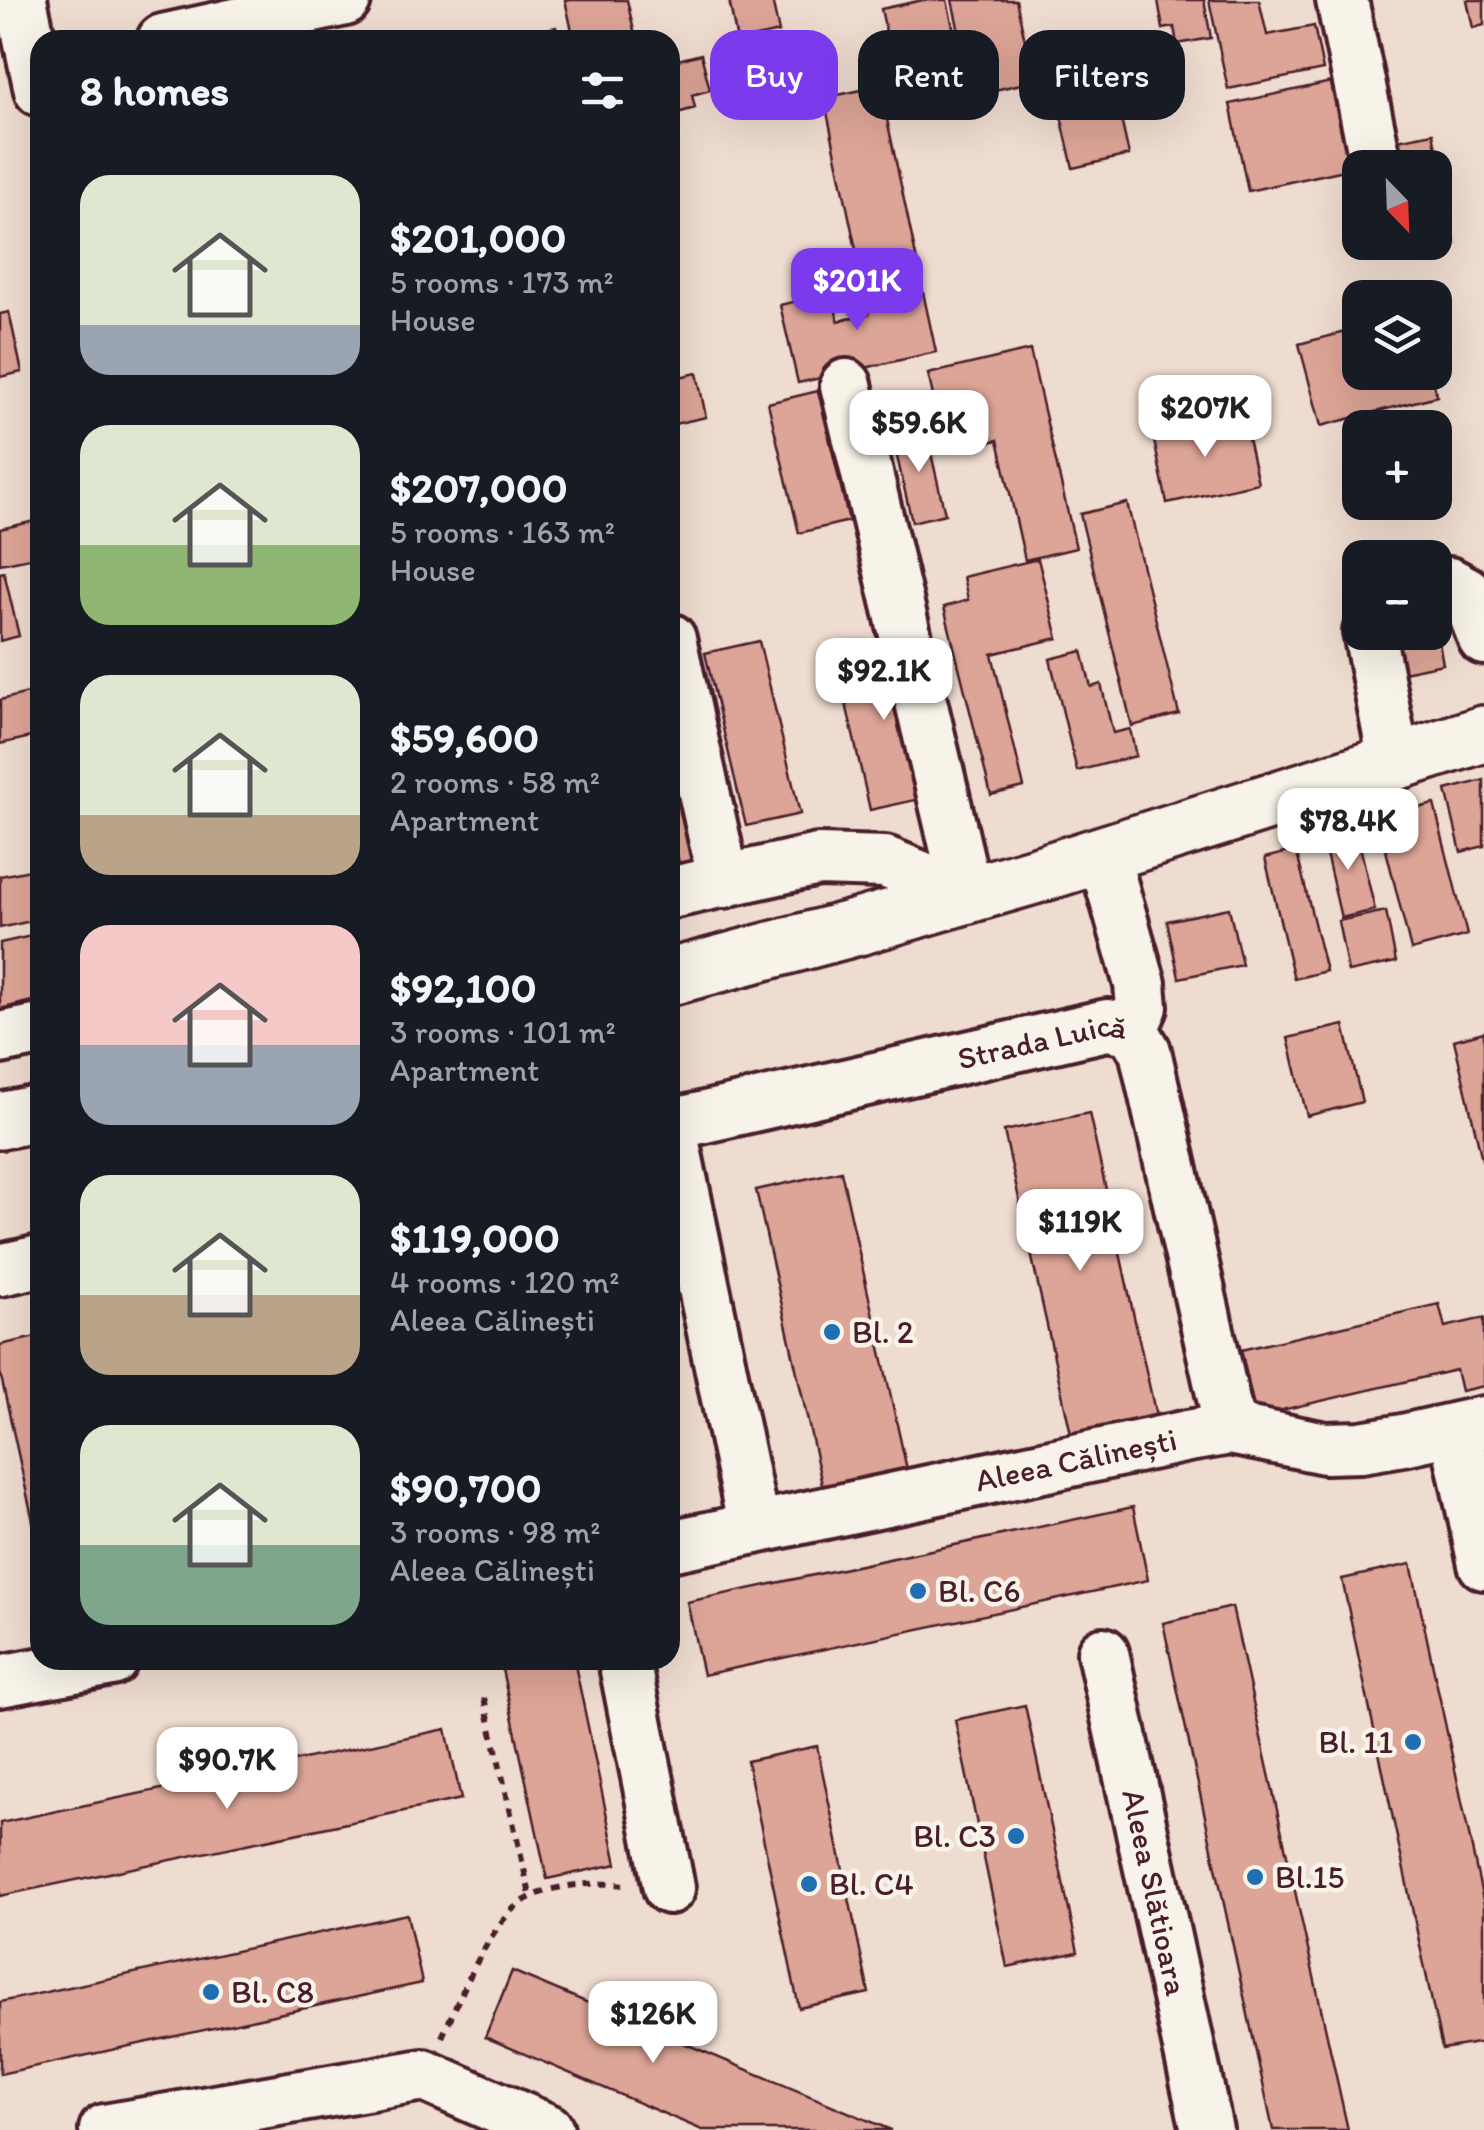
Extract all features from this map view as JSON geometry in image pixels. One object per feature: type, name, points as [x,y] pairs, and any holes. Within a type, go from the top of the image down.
[{"type":"main road","points":[[680,974],[967,896],[1484,734]]},
{"type":"main road","points":[[0,1121],[30,1114]]},
{"type":"street","points":[[21,0],[29,75]]},
{"type":"street","points":[[209,30],[346,0]]},
{"type":"street","points":[[1342,0],[1373,150]]},
{"type":"street","points":[[846,385],[967,896]]},
{"type":"street","points":[[1452,585],[1466,592],[1484,639]]},
{"type":"street","points":[[1373,650],[1394,760]]},
{"type":"street","points":[[680,684],[724,882]]},
{"type":"street","points":[[1102,854],[1140,984],[1142,1007],[1132,1029]]},
{"type":"street","points":[[680,891],[818,860],[885,862],[967,896]]},
{"type":"street","name":"Strada Luică","points":[[680,1123],[1107,1025],[1132,1029],[1145,1051],[1230,1430]]},
{"type":"street","points":[[0,1038],[30,1032]]},
{"type":"street","name":"Strada Luică","points":[[680,1173],[754,1528]]},
{"type":"street","points":[[0,1270],[30,1263]]},
{"type":"street","points":[[1469,1425],[1484,1564]]},
{"type":"street","name":"Aleea Călinești","points":[[680,1544],[1130,1447],[1230,1430],[1325,1448],[1361,1447],[1469,1425]]},
{"type":"street","name":"Aleea Slătioara","points":[[1103,1652],[1207,2130]]},
{"type":"street","points":[[0,1682],[61,1670]]},
{"type":"street","points":[[626,1670],[669,1888]]},
{"type":"street","points":[[105,2130],[423,2074],[548,2130]]},
{"type":"path","points":[[484,1698],[531,1899]]},
{"type":"path","points":[[423,2074],[492,1937],[515,1907],[550,1890],[598,1882],[669,1888]]},
{"type":"building","points":[[565,0],[627,0],[634,30],[572,30]]},
{"type":"building","points":[[729,0],[772,0],[779,30],[735,30]]},
{"type":"building","points":[[923,0],[947,0],[954,30],[886,30],[881,9]]},
{"type":"building","points":[[952,0],[1016,0],[1023,30],[1019,30],[1019,84],[999,89],[999,30],[959,30]]},
{"type":"building","points":[[1158,0],[1204,0],[1211,38],[1185,43],[1185,30],[1163,29]]},
{"type":"building","points":[[1209,0],[1259,0],[1267,35],[1314,26],[1323,70],[1228,89]]},
{"type":"building","points":[[1467,0],[1484,0],[1484,25],[1473,28]]},
{"type":"building","points":[[701,54],[710,90],[692,95],[695,108],[680,112],[680,59]]},
{"type":"building","points":[[1331,82],[1345,150],[1342,150],[1342,171],[1248,191],[1230,104]]},
{"type":"building","points":[[858,91],[858,120],[887,120],[919,271],[863,283],[829,120],[838,120],[838,95]]},
{"type":"building","points":[[1062,120],[1121,120],[1129,155],[1073,168]]},
{"type":"building","points":[[1433,133],[1436,150],[1389,150],[1387,142]]},
{"type":"building","points":[[921,283],[936,352],[798,383],[780,305],[832,293],[838,321],[869,314],[866,296]]},
{"type":"building","points":[[9,312],[22,372],[0,377],[0,314]]},
{"type":"building","points":[[1342,333],[1342,390],[1436,390],[1437,396],[1383,410],[1342,410],[1342,421],[1321,426],[1299,344]]},
{"type":"building","points":[[1030,350],[1076,548],[1025,560],[998,440],[946,452],[928,374]]},
{"type":"building","points":[[697,373],[706,417],[680,423],[680,377]]},
{"type":"building","points":[[818,391],[849,521],[799,533],[768,403]]},
{"type":"building","points":[[1243,416],[1258,483],[1167,503],[1153,436]]},
{"type":"building","points":[[925,427],[945,514],[912,522],[892,435]]},
{"type":"building","points":[[1127,503],[1179,714],[1132,726],[1080,514]]},
{"type":"building","points":[[30,522],[30,558],[0,564],[0,529]]},
{"type":"building","points":[[1038,559],[1058,638],[992,654],[1024,787],[991,795],[944,607],[968,600],[963,577]]},
{"type":"building","points":[[4,572],[19,636],[0,641],[0,573]]},
{"type":"building","points":[[897,635],[933,796],[870,810],[834,650]]},
{"type":"building","points":[[759,641],[800,814],[746,826],[705,653]]},
{"type":"building","points":[[1394,650],[1440,650],[1443,664],[1398,673]]},
{"type":"building","points":[[1082,651],[1091,687],[1101,684],[1113,733],[1130,729],[1136,756],[1077,771],[1050,659]]},
{"type":"building","points":[[30,692],[30,737],[0,744],[0,700]]},
{"type":"building","points":[[680,769],[709,857],[680,863]]},
{"type":"building","points":[[1484,780],[1484,846],[1461,852],[1446,790]]},
{"type":"building","points":[[1434,804],[1467,935],[1411,950],[1378,818]]},
{"type":"building","points":[[1356,829],[1375,910],[1341,918],[1322,836]]},
{"type":"building","points":[[1296,850],[1326,971],[1294,979],[1265,858]]},
{"type":"building","points":[[30,870],[30,921],[0,928],[0,876]]},
{"type":"building","points":[[1229,908],[1242,965],[1179,978],[1167,921]]},
{"type":"building","points":[[1386,911],[1396,962],[1348,972],[1338,921]]},
{"type":"building","points":[[30,936],[30,1002],[0,1009],[0,943]]},
{"type":"building","points":[[1344,1025],[1362,1102],[1307,1116],[1288,1038]]},
{"type":"building","points":[[1484,1032],[1484,1168],[1454,1040]]},
{"type":"building","points":[[1089,1113],[1156,1416],[1071,1434],[1004,1131]]},
{"type":"building","name":"Bl. 2","points":[[841,1171],[908,1474],[824,1493],[756,1190]]},
{"type":"building","points":[[1439,1304],[1445,1327],[1484,1318],[1484,1386],[1461,1391],[1456,1370],[1256,1416],[1241,1350]]},
{"type":"building","points":[[30,1338],[30,1508],[0,1372],[0,1345]]},
{"type":"building","name":"Bl. C6","points":[[1133,1507],[1148,1580],[703,1675],[687,1602]]},
{"type":"building","name":"Bl. 11","points":[[1411,1564],[1484,1905],[1484,2042],[1442,2049],[1342,1579]]},
{"type":"building","name":"Bl.15","points":[[1232,1607],[1348,2130],[1273,2130],[1163,1623]]},
{"type":"building","points":[[502,1670],[576,1670],[617,1864],[547,1879]]},
{"type":"building","name":"Bl. C3","points":[[1025,1705],[1078,1952],[1007,1967],[955,1720]]},
{"type":"building","points":[[446,1729],[461,1799],[0,1896],[0,1823]]},
{"type":"building","name":"Bl. C4","points":[[817,1746],[869,1993],[799,2008],[747,1761]]},
{"type":"building","name":"Bl. C8","points":[[407,1914],[422,1983],[0,2074],[0,2002]]},
{"type":"building","points":[[512,1971],[891,2130],[702,2130],[485,2037]]},
{"type":"place","name":"Bl. 2","points":[[832,1332]]},
{"type":"place","name":"Bl. C6","points":[[918,1591]]},
{"type":"place","name":"Bl. 11","points":[[1413,1742]]},
{"type":"place","name":"Bl. C3","points":[[1016,1836]]},
{"type":"place","name":"Bl.15","points":[[1255,1877]]},
{"type":"place","name":"Bl. C4","points":[[809,1884]]},
{"type":"place","name":"Bl. C8","points":[[211,1992]]}]
